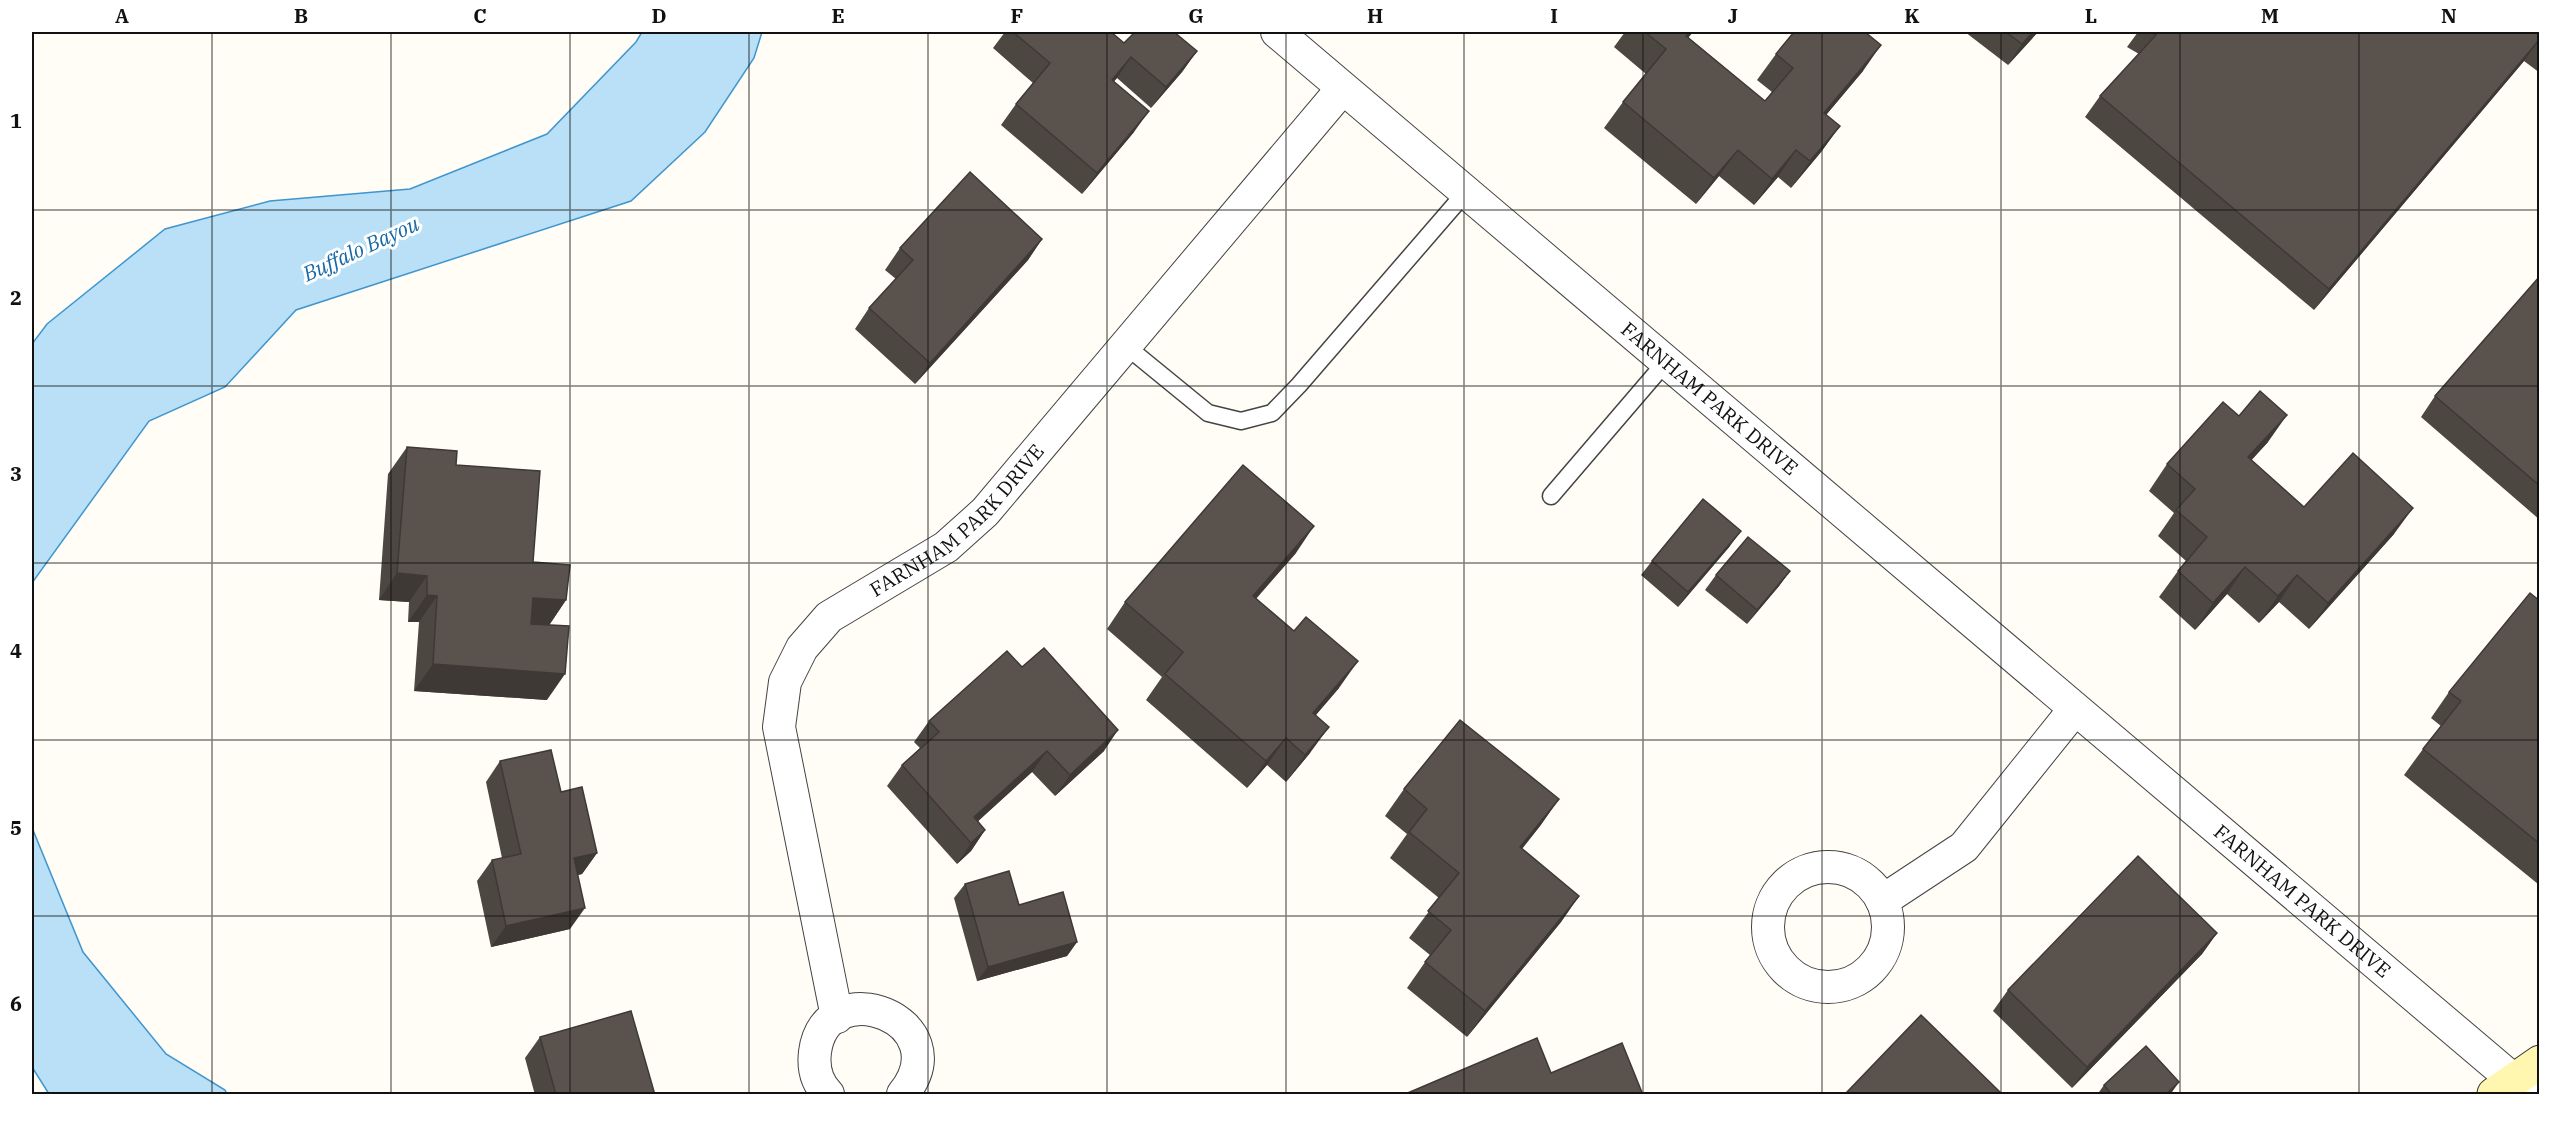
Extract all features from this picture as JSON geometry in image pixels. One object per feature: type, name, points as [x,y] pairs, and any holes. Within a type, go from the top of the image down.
[{"type":"main road","points":[[2513,1090],[2540,1062]]},
{"type":"street","name":"FARNHAM PARK DRIVE","points":[[1277,32],[2074,710],[2513,1090]]},
{"type":"street","name":"FARNHAM PARK DRIVE","points":[[837,1017],[779,727],[785,682],[802,648],[829,617],[946,547],[985,512],[1342,89]]},
{"type":"street","points":[[1882,901],[1964,847],[2074,710]]},
{"type":"street","points":[[828,1095],[817,1077],[814,1060],[820,1036],[837,1017],[852,1009],[870,1008],[886,1012],[900,1022],[911,1035],[917,1051],[916,1068],[911,1084],[903,1095]]},
{"type":"lane","points":[[1125,346],[1208,413],[1241,421],[1272,412],[1299,386],[1465,193]]},
{"type":"lane","points":[[1551,496],[1665,363]]},
{"type":"water","name":"Buffalo Bayou","points":[[642,32],[762,32],[754,58],[705,132],[631,201],[296,310],[225,387],[149,421],[32,583],[32,344],[47,324],[165,229],[270,201],[410,189],[547,134],[636,42]]},
{"type":"water","points":[[32,816],[33,830],[83,952],[166,1054],[225,1090],[227,1094],[49,1094],[32,1067]]},
{"type":"building","points":[[1013,32],[1111,32],[1124,43],[1135,32],[1174,32],[1197,51],[1166,87],[1131,57],[1112,80],[1149,111],[1097,173],[1016,104],[1050,63]]},
{"type":"building","points":[[1645,32],[1690,32],[1686,36],[1765,101],[1793,68],[1776,54],[1794,32],[1865,32],[1881,45],[1824,113],[1840,126],[1810,161],[1796,150],[1772,179],[1738,150],[1714,178],[1623,102],[1666,49]]},
{"type":"building","points":[[2006,32],[2033,32],[2022,44]]},
{"type":"building","points":[[2150,32],[2540,32],[2540,41],[2329,289],[2100,96],[2156,35]]},
{"type":"building","points":[[970,172],[1042,239],[930,363],[869,308],[913,260],[900,248]]},
{"type":"building","points":[[2540,276],[2540,486],[2435,396]]},
{"type":"building","points":[[2260,391],[2287,415],[2248,457],[2304,507],[2353,453],[2413,508],[2328,603],[2297,575],[2278,596],[2245,567],[2213,603],[2178,571],[2207,537],[2176,510],[2195,489],[2167,464],[2223,402],[2239,416]]},
{"type":"building","points":[[407,447],[457,451],[456,465],[540,471],[533,562],[570,565],[566,600],[533,598],[531,624],[569,626],[565,674],[433,664],[437,596],[427,595],[427,576],[397,573]]},
{"type":"building","points":[[1243,465],[1314,526],[1253,596],[1294,631],[1306,617],[1358,661],[1313,713],[1329,727],[1305,755],[1286,738],[1266,761],[1165,674],[1183,652],[1125,602]]},
{"type":"building","points":[[1703,499],[1741,531],[1688,592],[1652,561]]},
{"type":"building","points":[[1748,537],[1790,571],[1757,610],[1716,575]]},
{"type":"building","points":[[2530,593],[2540,601],[2540,844],[2423,749],[2461,701],[2449,692]]},
{"type":"building","points":[[1044,648],[1118,730],[1070,775],[1047,751],[974,817],[985,830],[971,843],[902,765],[939,732],[929,721],[1007,651],[1022,667]]},
{"type":"building","points":[[1460,720],[1559,799],[1520,847],[1579,896],[1485,1011],[1425,962],[1451,930],[1428,911],[1459,873],[1409,832],[1427,809],[1404,789]]},
{"type":"building","points":[[551,750],[561,792],[582,787],[597,853],[574,858],[585,908],[506,926],[492,860],[521,854],[500,761]]},
{"type":"building","points":[[2138,856],[2217,933],[2087,1067],[2008,990]]},
{"type":"building","points":[[1009,871],[1019,905],[1063,892],[1077,942],[988,967],[965,884]]},
{"type":"building","points":[[631,1011],[655,1095],[556,1095],[540,1037]]},
{"type":"building","points":[[1921,1015],[2003,1095],[1850,1095],[1847,1092]]},
{"type":"building","points":[[1537,1038],[1551,1073],[1622,1043],[1643,1095],[1403,1095]]},
{"type":"building","points":[[2146,1046],[2179,1082],[2165,1095],[2112,1095],[2104,1085]]}]
